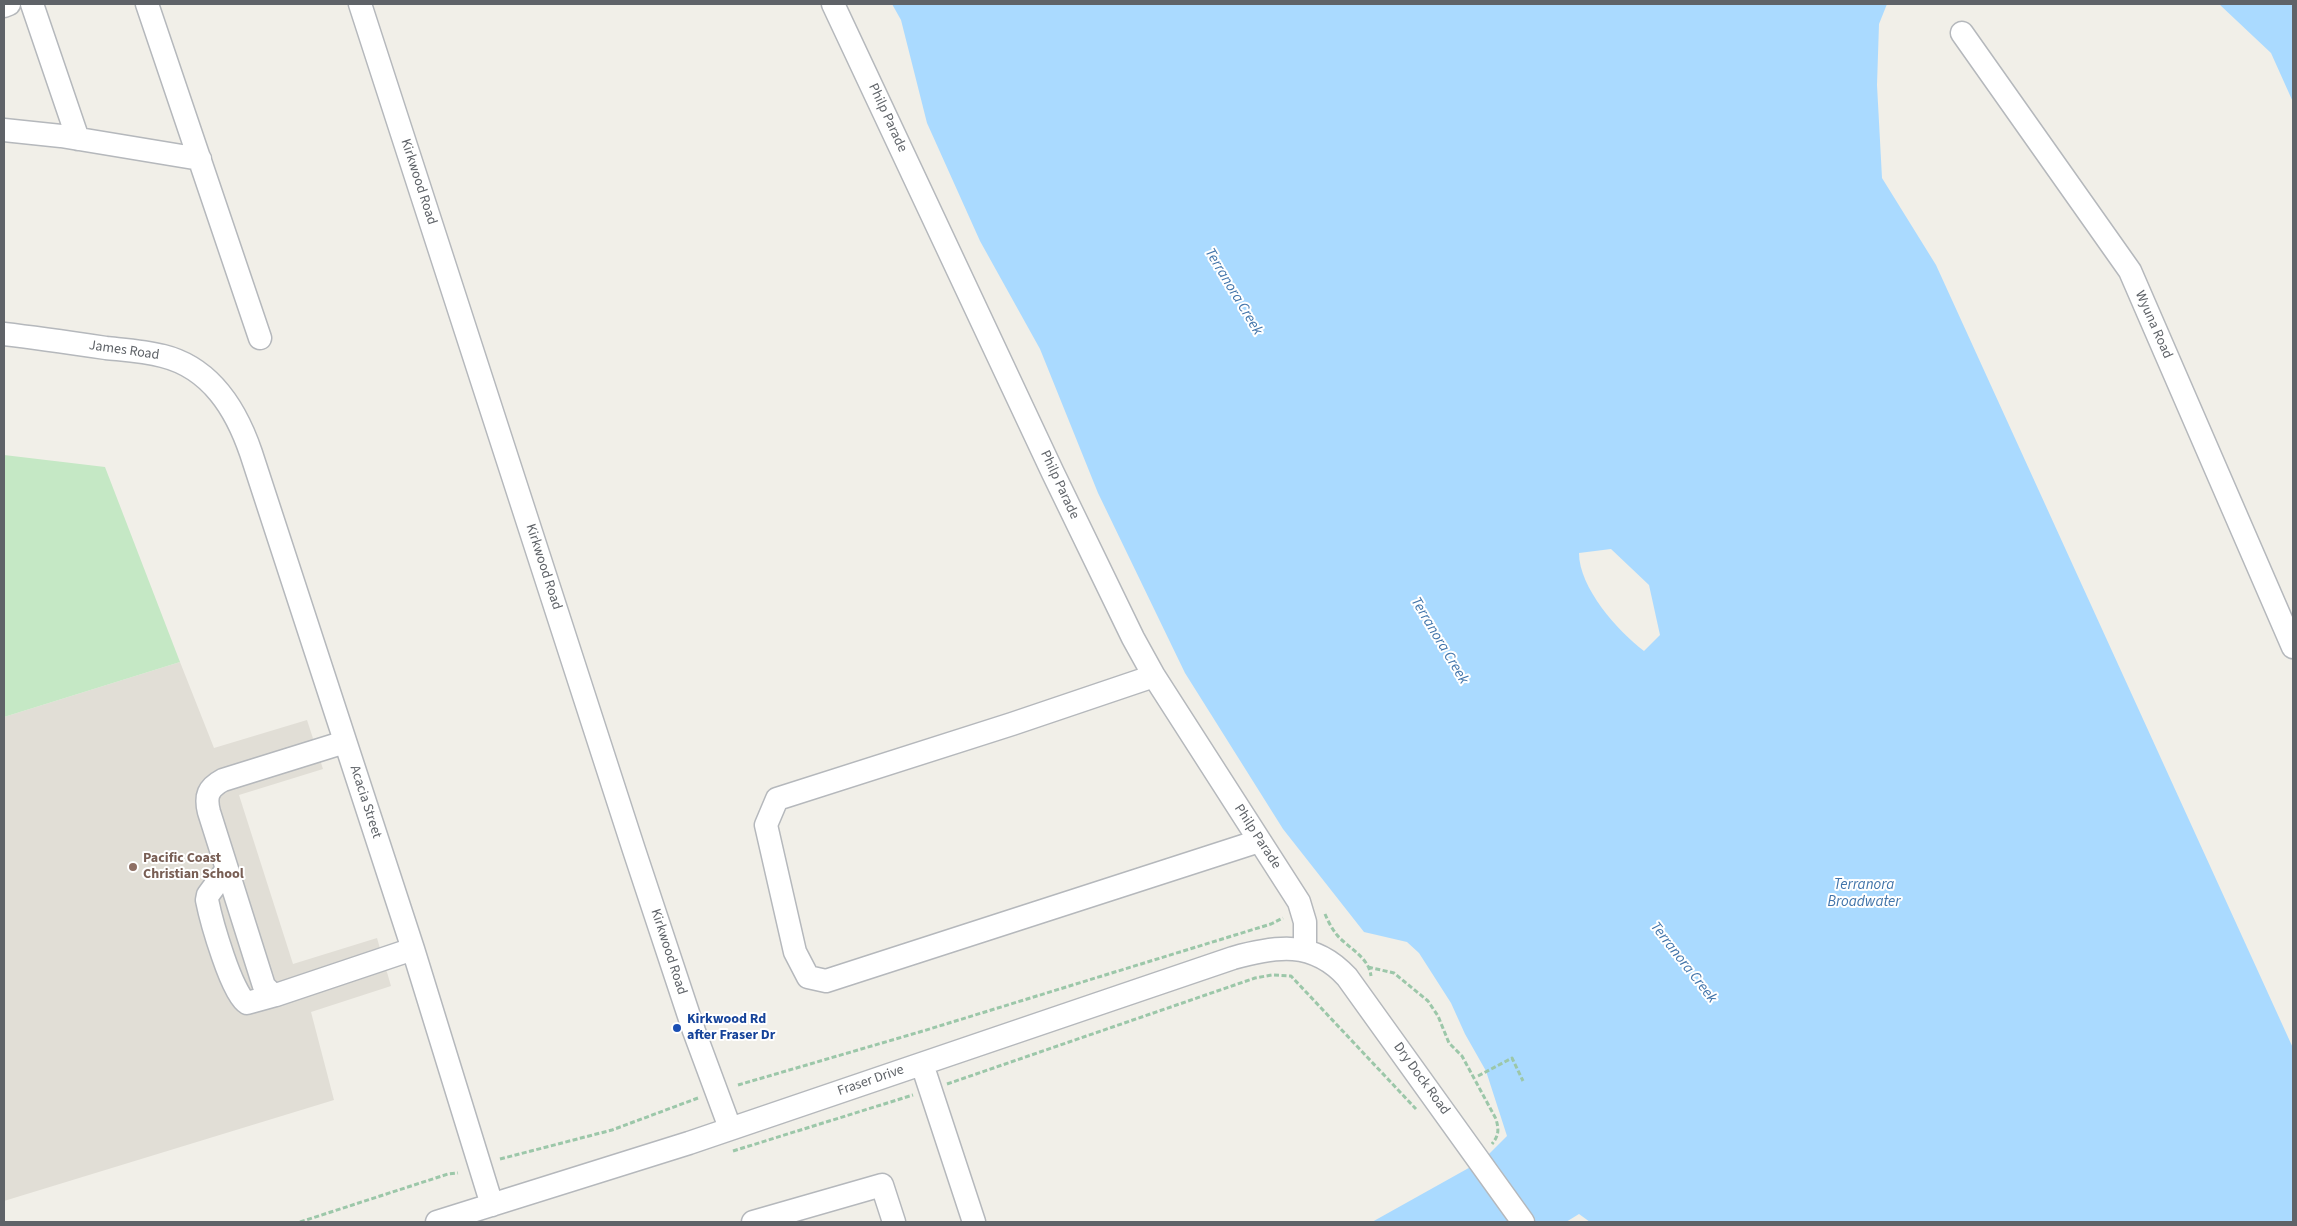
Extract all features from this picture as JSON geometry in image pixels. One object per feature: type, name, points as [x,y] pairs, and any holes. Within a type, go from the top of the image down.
[{"type":"street","points":[[4,6],[10,4]]},
{"type":"street","points":[[32,4],[78,139]]},
{"type":"street","points":[[147,4],[260,338]]},
{"type":"street","name":"Kirkwood Road","points":[[360,4],[634,850],[694,1031],[730,1128]]},
{"type":"street","name":"Philp Parade","points":[[833,4],[1052,473],[1133,638],[1154,676],[1294,894],[1303,911],[1306,922],[1305,950]]},
{"type":"street","name":"Wyuna Road","points":[[1962,33],[2130,271],[2293,647]]},
{"type":"street","points":[[4,130],[78,139],[200,159]]},
{"type":"street","name":"James Road","points":[[4,334],[163,356],[187,365],[200,373],[228,402]]},
{"type":"street","name":"Acacia Street","points":[[228,402],[239,421],[252,453],[413,949],[492,1205]]},
{"type":"street","points":[[1154,676],[1012,724],[777,799],[766,825],[795,952],[808,977],[826,981],[1259,842]]},
{"type":"street","points":[[276,995],[264,986],[207,804],[208,793],[212,786],[230,777],[345,742]]},
{"type":"street","points":[[227,869],[208,895],[207,900],[232,982],[242,1000],[247,1003],[413,949]]},
{"type":"street","name":"Fraser Drive","points":[[437,1222],[730,1128],[1242,956],[1281,948],[1305,950]]},
{"type":"street","name":"Dry Dock Road","points":[[1305,950],[1330,961],[1347,976],[1523,1222]]},
{"type":"street","points":[[922,1064],[974,1222]]},
{"type":"street","points":[[753,1222],[882,1185],[894,1222]]},
{"type":"path","points":[[738,1085],[923,1032],[1271,924],[1290,915]]},
{"type":"path","points":[[1367,966],[1394,973],[1428,1001],[1438,1016],[1449,1043],[1462,1056],[1496,1119],[1499,1129],[1498,1136],[1489,1148]]},
{"type":"path","points":[[732,1151],[930,1090],[1255,978],[1283,975],[1292,976],[1423,1116]]},
{"type":"path","points":[[1478,1076],[1512,1058],[1523,1081]]},
{"type":"path","points":[[500,1159],[612,1130],[699,1098]]},
{"type":"path","points":[[300,1222],[448,1174],[458,1173]]},
{"type":"shaded area","name":"Pacific Coast Christian School","points":[[180,662],[214,748],[307,720],[323,769],[239,795],[293,964],[377,938],[391,986],[311,1012],[334,1100],[4,1201],[4,717]]},
{"type":"green space","points":[[4,455],[105,467],[180,662],[4,717]]},
{"type":"water","name":"Terranora Broadwater","points":[[892,4],[1887,4],[1879,24],[1877,85],[1882,178],[1936,265],[2293,1048],[2293,1222],[1590,1222],[1579,1214],[1566,1222],[1372,1222],[1483,1160],[1507,1136],[1486,1071],[1465,1034],[1451,1003],[1419,953],[1407,942],[1364,932],[1283,829],[1185,673],[1098,493],[1040,349],[980,241],[927,123],[901,20]],"holes":[[[1611,549],[1649,585],[1660,635],[1644,651],[1623,632],[1602,608],[1586,580],[1579,553]]]},
{"type":"water","points":[[2219,4],[2293,4],[2293,102],[2271,53]]},
{"type":"place","name":"Pacific Coast Christian School","points":[[133,867]]},
{"type":"place","name":"Kirkwood Rd after Fraser Dr","points":[[677,1028]]},
{"type":"water label","name":"Terranora Creek","points":[[1233,292]]},
{"type":"water label","name":"Terranora Creek","points":[[1439,641]]},
{"type":"water label","name":"Terranora Creek","points":[[1683,963]]}]
